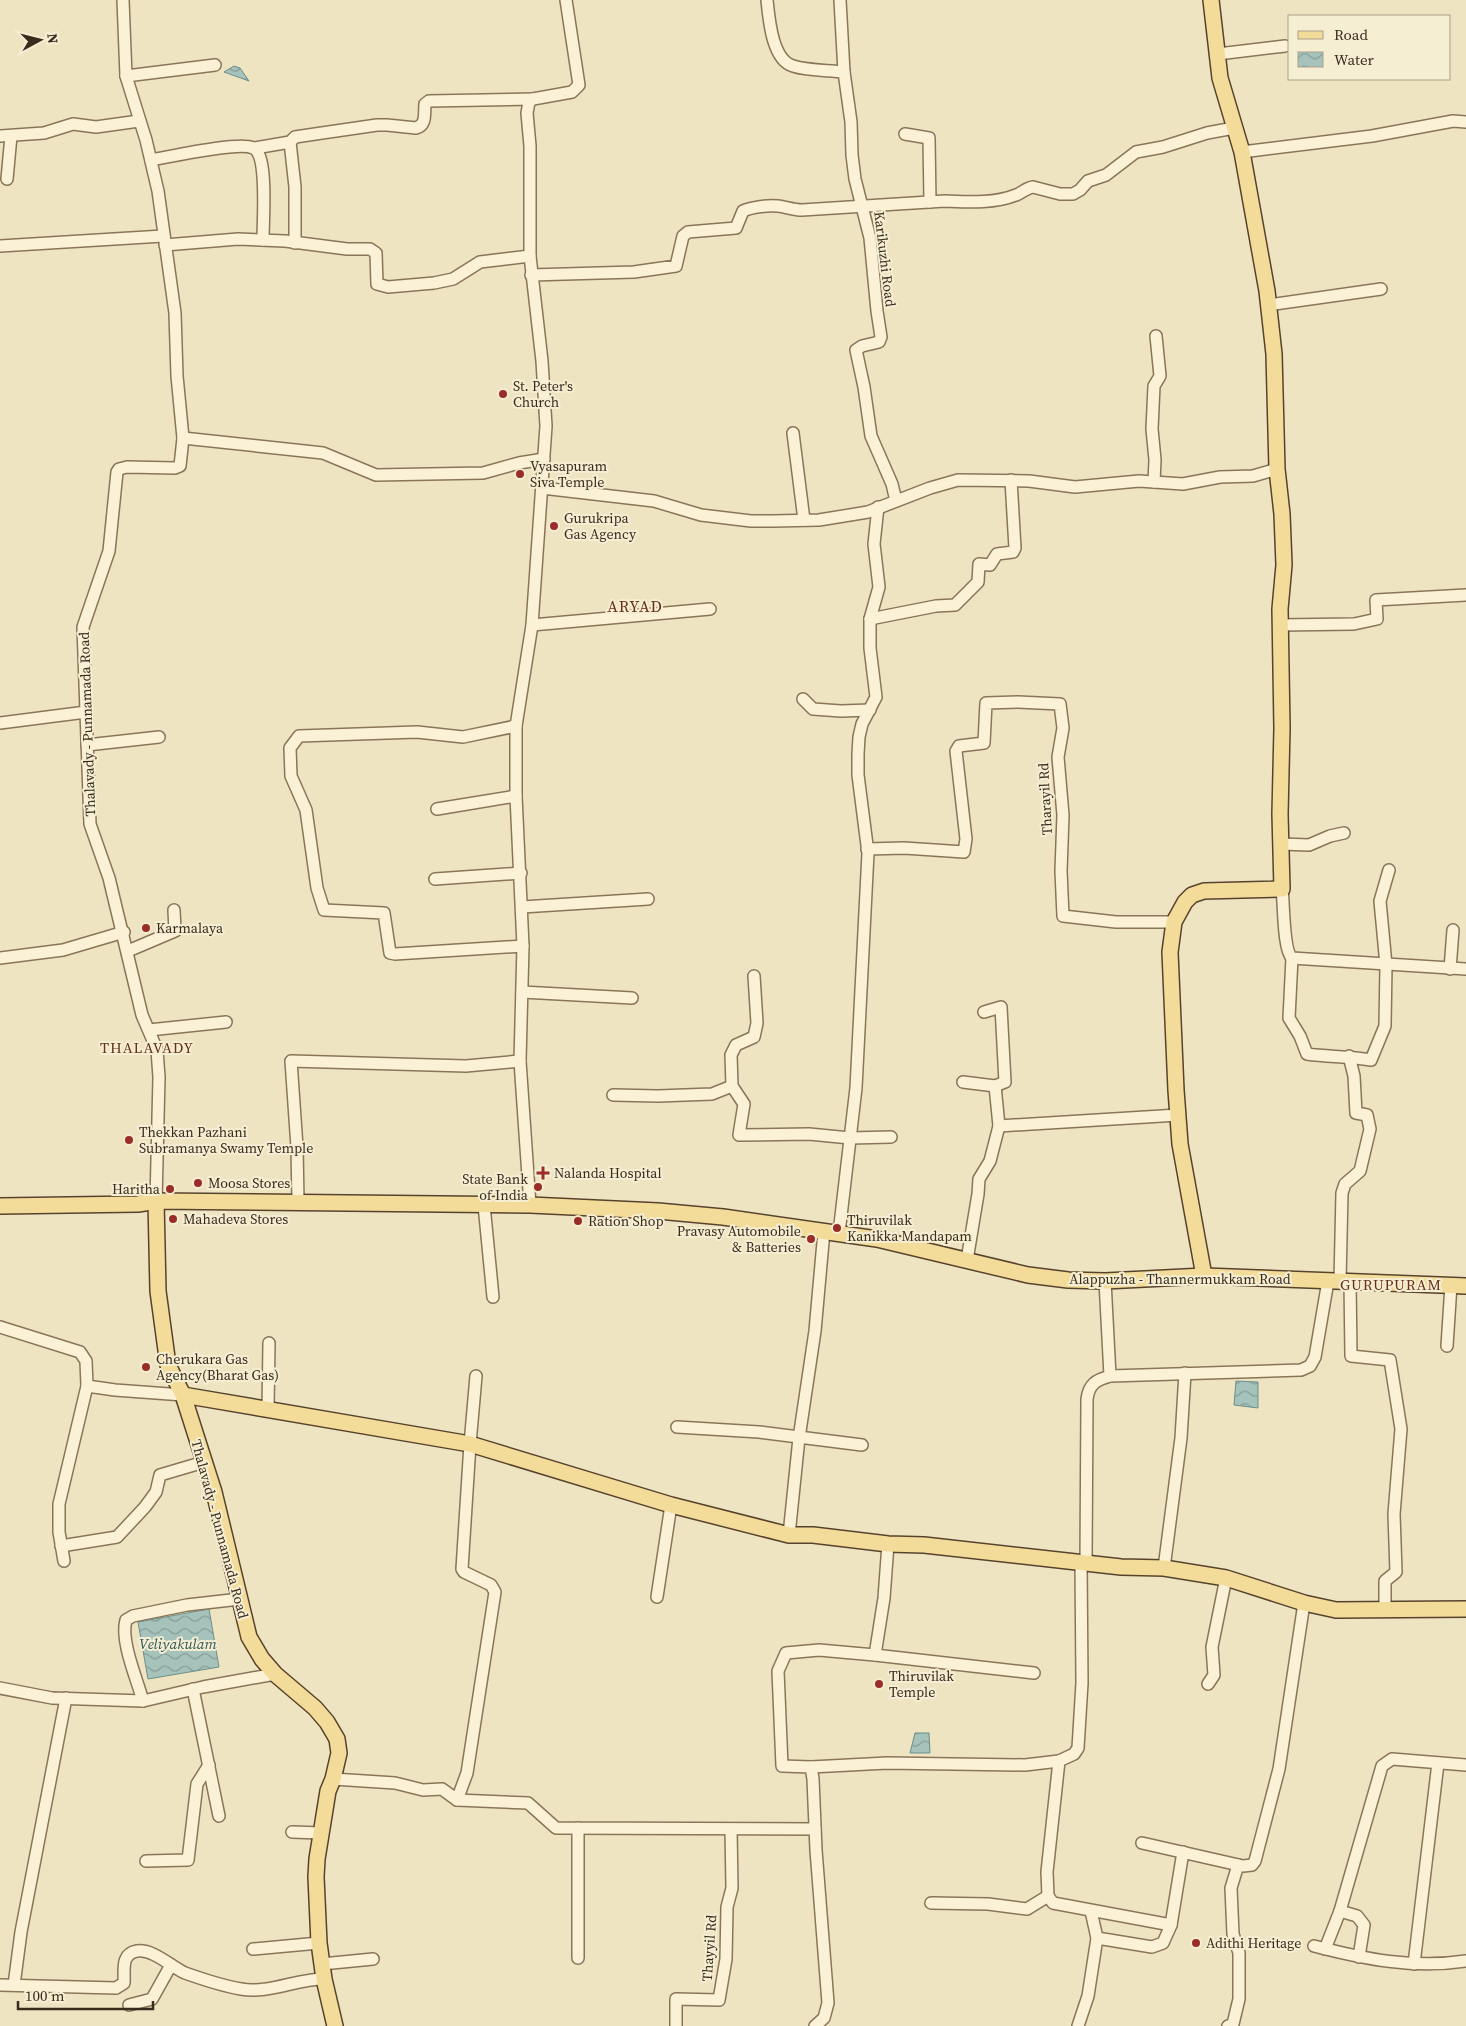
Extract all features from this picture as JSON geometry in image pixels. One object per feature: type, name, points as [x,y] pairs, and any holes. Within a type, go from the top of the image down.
[{"type":"main road","points":[[1204,1276],[1180,1144],[1170,952],[1174,922],[1185,902],[1192,895],[1204,891],[1282,889],[1280,625],[1284,565],[1282,514],[1277,470],[1274,354],[1268,305],[1242,152],[1220,78],[1211,0]]},
{"type":"main road","name":"Alappuzha - Thannermukkam Road","points":[[0,1206],[138,1204],[156,1201],[298,1202],[530,1205],[658,1211],[886,1240],[1028,1274],[1068,1280],[1204,1276],[1276,1277],[1458,1286]]},
{"type":"main road","name":"Thalavady - Punnamada Road","points":[[156,1201],[158,1291],[170,1373],[183,1395],[214,1492],[252,1646],[275,1674],[315,1708],[334,1734],[339,1753],[328,1791],[316,1877],[319,1943],[323,1972],[335,2026]]},
{"type":"main road","points":[[183,1395],[470,1444],[672,1506],[789,1535],[813,1535],[1084,1563],[1164,1568],[1226,1578],[1304,1603],[1336,1610],[1466,1609]]},
{"type":"street","name":"Thalavady - Punnamada Road","points":[[124,0],[126,76],[151,160],[158,191],[175,313],[177,376],[183,438],[182,460],[180,466],[175,468],[127,467],[119,469],[117,472],[109,551],[83,627],[90,824],[109,878],[124,932],[142,1015],[157,1050],[159,1077],[156,1201]]},
{"type":"street","points":[[151,160],[223,148],[247,146],[255,148],[290,142],[298,137],[377,125],[416,128],[420,127],[424,122],[426,104],[429,101],[533,99],[572,92],[579,85],[566,0]]},
{"type":"street","points":[[767,0],[770,24],[781,58],[791,66],[844,72]]},
{"type":"street","name":"Karikuzhi Road","points":[[840,0],[844,72],[851,122],[852,156],[855,179],[864,207],[870,238],[881,337],[879,342],[862,346],[856,350],[864,387],[871,436],[892,484],[896,501]]},
{"type":"street","points":[[1218,54],[1285,46]]},
{"type":"street","points":[[126,76],[215,65]]},
{"type":"street","points":[[530,1205],[520,1061],[523,946],[516,796],[516,726],[532,625],[546,426],[542,361],[530,256],[530,146],[527,113],[530,102],[533,99]]},
{"type":"street","points":[[7,179],[6,136],[44,133],[73,124],[96,127],[140,121]]},
{"type":"street","points":[[1242,152],[1372,136],[1453,121],[1466,122]]},
{"type":"street","points":[[531,275],[634,272],[676,266],[683,236],[688,232],[736,228],[743,211],[748,209],[779,206],[802,210],[996,200],[1016,195],[1033,186],[1060,194],[1073,194],[1080,190],[1088,181],[1106,175],[1136,152],[1162,147],[1208,132],[1234,128]]},
{"type":"street","points":[[905,134],[929,138],[930,202]]},
{"type":"street","points":[[290,142],[295,187],[295,243]]},
{"type":"street","points":[[255,148],[260,154],[263,174],[263,240]]},
{"type":"street","points":[[0,246],[238,239],[347,249],[370,249],[376,253],[377,284],[388,287],[434,283],[453,278],[480,262],[530,256]]},
{"type":"street","points":[[1268,305],[1381,289]]},
{"type":"street","points":[[1154,482],[1152,420],[1154,386],[1160,376],[1156,336]]},
{"type":"street","points":[[793,432],[804,520]]},
{"type":"street","points":[[183,438],[323,453],[376,475],[483,473],[519,463],[544,459]]},
{"type":"street","points":[[542,488],[654,501],[701,515],[719,518],[751,521],[819,520],[868,512],[930,488],[958,480],[1010,480],[1055,483],[1075,487],[1139,481],[1183,484],[1220,477],[1253,476],[1277,470]]},
{"type":"street","points":[[870,619],[936,606],[955,605],[978,582],[979,564],[990,565],[997,554],[1013,552],[1015,548],[1010,480]]},
{"type":"street","points":[[839,1233],[856,1088],[867,849],[858,775],[858,754],[862,724],[876,697],[870,648],[870,619],[879,587],[874,544],[878,507]]},
{"type":"street","points":[[1280,625],[1354,624],[1376,619],[1376,600],[1466,595]]},
{"type":"street","points":[[532,625],[710,609]]},
{"type":"street","points":[[803,699],[813,709],[841,712],[870,710]]},
{"type":"street","name":"Tharayil Rd","points":[[867,849],[904,848],[964,852],[966,839],[956,751],[959,746],[984,743],[986,703],[1060,704],[1063,728],[1058,756],[1063,815],[1062,916],[1116,922],[1174,922]]},
{"type":"street","points":[[0,723],[86,712]]},
{"type":"street","points":[[516,726],[463,737],[417,732],[299,736],[290,748],[291,776],[306,810],[317,888],[324,910],[384,913],[390,953],[395,954],[523,946]]},
{"type":"street","points":[[87,745],[159,737]]},
{"type":"street","points":[[437,809],[516,796]]},
{"type":"street","points":[[1281,844],[1309,845],[1330,836],[1344,833]]},
{"type":"street","points":[[1292,958],[1289,1018],[1300,1036],[1307,1054],[1328,1057],[1349,1056],[1371,1060],[1385,1026],[1386,965],[1380,902],[1389,870]]},
{"type":"street","points":[[435,879],[521,873]]},
{"type":"street","points":[[1282,889],[1288,955],[1292,958],[1450,970],[1466,969]]},
{"type":"street","points":[[522,907],[648,899]]},
{"type":"street","points":[[128,951],[176,931],[174,910]]},
{"type":"street","points":[[1450,970],[1453,930]]},
{"type":"street","points":[[0,958],[70,948],[124,932]]},
{"type":"street","points":[[754,976],[757,1023],[754,1037],[736,1045],[731,1055],[732,1086],[744,1104],[740,1135],[809,1134],[850,1138],[891,1137]]},
{"type":"street","points":[[522,992],[632,998]]},
{"type":"street","points":[[963,1082],[995,1086],[1005,1082],[1001,1007],[984,1012]]},
{"type":"street","points":[[149,1030],[226,1022]]},
{"type":"street","points":[[1349,1056],[1354,1076],[1356,1113],[1368,1116],[1370,1129],[1360,1171],[1345,1184],[1342,1193],[1339,1281],[1351,1356],[1390,1360],[1400,1429],[1394,1514],[1396,1572],[1385,1582],[1385,1611]]},
{"type":"street","points":[[298,1202],[297,1147],[291,1061],[466,1066],[520,1061]]},
{"type":"street","points":[[613,1095],[712,1094],[732,1086]]},
{"type":"street","points":[[967,1260],[979,1179],[990,1161],[999,1126],[995,1086]]},
{"type":"street","points":[[999,1126],[1178,1115]]},
{"type":"street","points":[[484,1205],[493,1296]]},
{"type":"street","points":[[789,1535],[815,1331],[824,1231]]},
{"type":"street","points":[[1105,1280],[1110,1376]]},
{"type":"street","points":[[1034,1673],[875,1654],[818,1650],[786,1653],[778,1671],[782,1766],[811,1767],[887,1763],[1025,1765],[1059,1761],[1074,1754],[1078,1748],[1082,1683],[1087,1399],[1091,1385],[1098,1380],[1110,1376],[1301,1370],[1310,1366],[1315,1357],[1339,1281]]},
{"type":"street","points":[[1447,1346],[1458,1286]]},
{"type":"street","points":[[0,1327],[80,1352],[86,1360],[87,1386],[59,1504],[59,1532],[64,1561]]},
{"type":"street","points":[[268,1409],[269,1344]]},
{"type":"street","points":[[1164,1568],[1181,1438],[1185,1373]]},
{"type":"street","points":[[457,1800],[467,1773],[495,1592],[491,1585],[464,1572],[462,1568],[476,1376]]},
{"type":"street","points":[[87,1386],[183,1395]]},
{"type":"street","points":[[677,1427],[759,1432],[862,1446]]},
{"type":"street","points":[[61,1546],[117,1536],[145,1507],[156,1492],[160,1475],[204,1462]]},
{"type":"street","points":[[657,1597],[672,1506]]},
{"type":"street","points":[[875,1654],[884,1598],[888,1544]]},
{"type":"street","points":[[1208,1684],[1214,1675],[1212,1647],[1226,1578]]},
{"type":"street","points":[[143,1701],[129,1653],[124,1628],[126,1620],[133,1616],[187,1605],[240,1599]]},
{"type":"street","points":[[1142,1843],[1238,1865],[1252,1865],[1255,1861],[1279,1769],[1304,1603]]},
{"type":"street","points":[[0,1688],[52,1698],[143,1701],[193,1689],[275,1674]]},
{"type":"street","points":[[193,1689],[219,1816]]},
{"type":"street","points":[[14,1985],[21,1932],[66,1698]]},
{"type":"street","points":[[1466,1765],[1392,1759],[1382,1766],[1340,1911],[1320,1948],[1359,1957],[1414,1964],[1466,1962]]},
{"type":"street","points":[[1059,1761],[1047,1872],[1048,1896],[1053,1903],[1171,1925]]},
{"type":"street","points":[[1414,1964],[1438,1763]]},
{"type":"street","points":[[146,1861],[188,1860],[197,1784],[209,1765]]},
{"type":"street","points":[[811,1767],[828,2003],[824,2018],[816,2026]]},
{"type":"street","points":[[333,1779],[395,1783],[423,1790],[442,1789],[457,1800],[528,1803],[556,1828],[815,1829]]},
{"type":"street","points":[[578,1828],[578,1958]]},
{"type":"street","name":"Thayyil Rd","points":[[676,2026],[676,1999],[719,2000],[726,1960],[727,1907],[732,1888],[731,1829]]},
{"type":"street","points":[[292,1832],[321,1833]]},
{"type":"street","points":[[1097,1938],[1156,1947],[1165,1940],[1171,1925],[1183,1852]]},
{"type":"street","points":[[1228,2026],[1232,2024],[1239,1999],[1239,1953],[1233,1934],[1231,1888],[1238,1865]]},
{"type":"street","points":[[931,1903],[988,1904],[1027,1909],[1048,1896]]},
{"type":"street","points":[[1078,2026],[1088,1996],[1097,1938],[1091,1911]]},
{"type":"street","points":[[1340,1911],[1357,1916],[1364,1925],[1359,1957]]},
{"type":"street","points":[[252,1949],[319,1943]]},
{"type":"street","points":[[0,1985],[116,1988],[124,1983],[124,1963],[130,1954],[138,1951],[147,1952],[185,1972],[241,1989],[258,1990],[373,1959]]},
{"type":"street","points":[[129,2005],[152,1999],[171,1965]]},
{"type":"water","points":[[234,66],[240,68],[249,81],[224,72]]},
{"type":"water","points":[[1236,1381],[1258,1382],[1258,1408],[1234,1405]]},
{"type":"water","name":"Veliyakulam","points":[[209,1609],[219,1667],[148,1679],[138,1622]]},
{"type":"water","points":[[915,1733],[929,1733],[930,1753],[910,1753]]},
{"type":"place","name":"St. Peter's Church","points":[[503,394]]},
{"type":"place","name":"Vyasapuram Siva Temple","points":[[520,474]]},
{"type":"place","name":"Gurukripa Gas Agency","points":[[554,526]]},
{"type":"place","name":"Karmalaya","points":[[146,928]]},
{"type":"place","name":"Thekkan Pazhani Subramanya Swamy Temple","points":[[129,1140]]},
{"type":"place","name":"Nalanda Hospital","points":[[543,1173]]},
{"type":"place","name":"Moosa Stores","points":[[198,1183]]},
{"type":"place","name":"State Bank of India","points":[[538,1187]]},
{"type":"place","name":"Haritha","points":[[170,1189]]},
{"type":"place","name":"Mahadeva Stores","points":[[173,1219]]},
{"type":"place","name":"Ration Shop","points":[[578,1221]]},
{"type":"place","name":"Thiruvilak Kanikka Mandapam","points":[[837,1228]]},
{"type":"place","name":"Pravasy Automobile & Batteries","points":[[811,1239]]},
{"type":"place","name":"Cherukara Gas Agency(Bharat Gas)","points":[[146,1367]]},
{"type":"place","name":"Thiruvilak Temple","points":[[879,1684]]},
{"type":"place","name":"Adithi Heritage","points":[[1196,1943]]},
{"type":"district","name":"ARYAD","points":[[635,606]]},
{"type":"district","name":"THALAVADY","points":[[147,1048]]},
{"type":"district","name":"GURUPURAM","points":[[1391,1285]]}]
